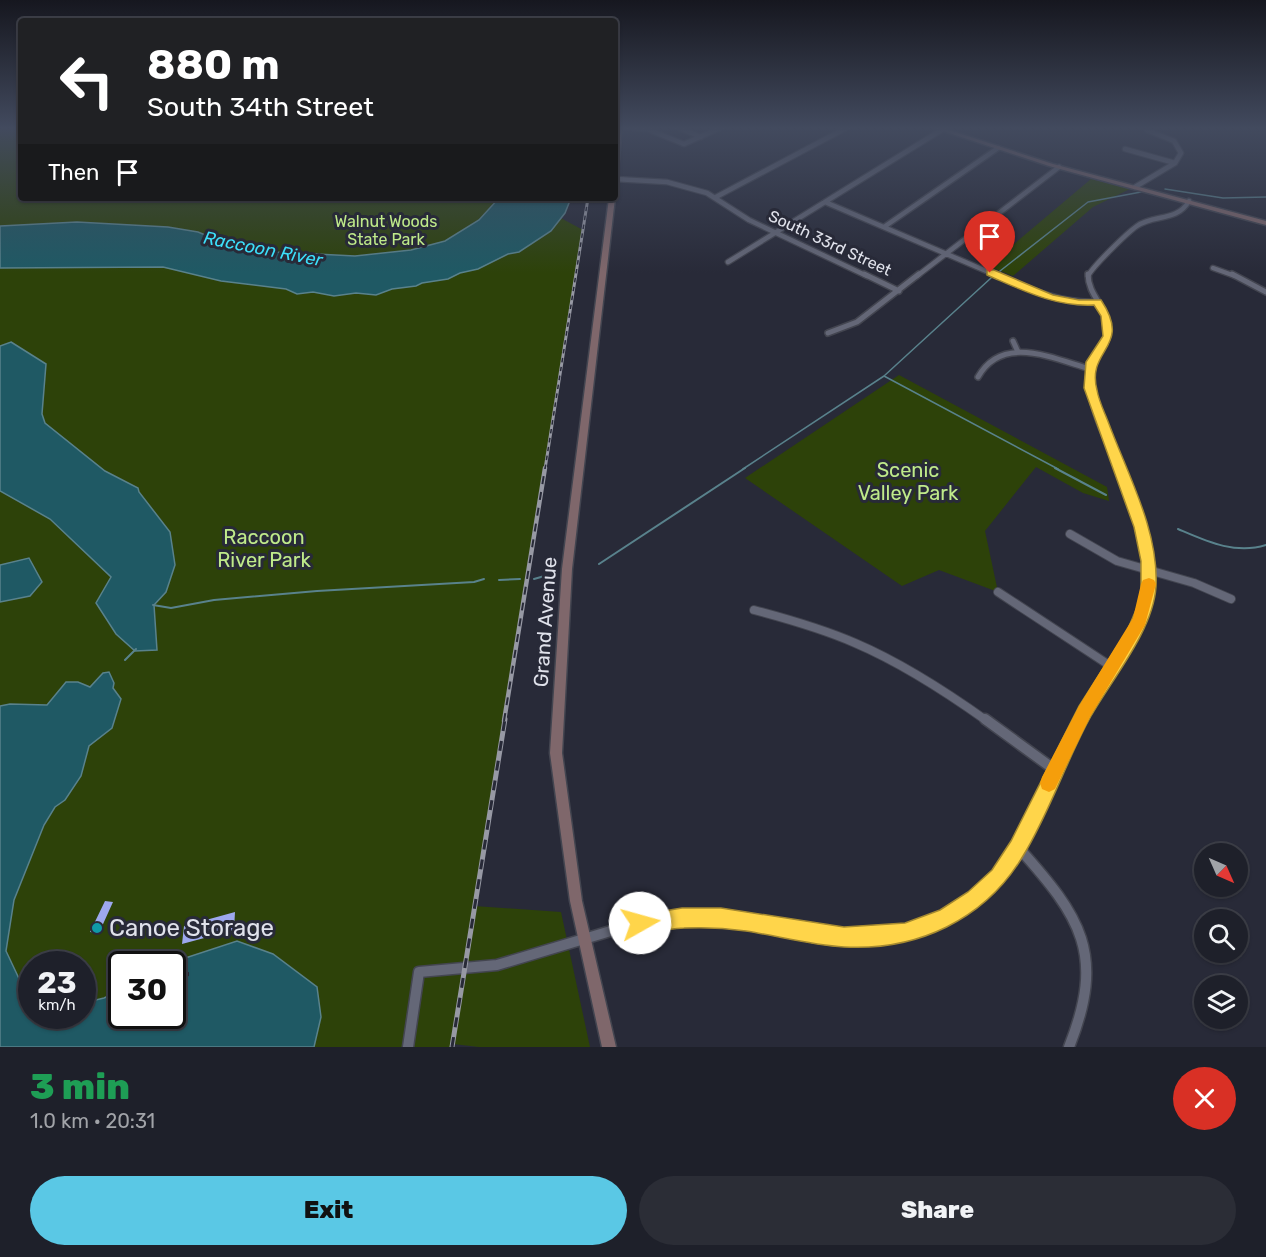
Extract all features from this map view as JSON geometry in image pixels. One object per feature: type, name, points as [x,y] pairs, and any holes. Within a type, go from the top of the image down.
[{"type":"main road","points":[[1093,176],[1266,223]]},
{"type":"main road","name":"Grand Avenue","points":[[609,1047],[573,884],[556,753],[567,569],[612,201]]},
{"type":"street","points":[[716,197],[756,176]]},
{"type":"street","points":[[728,262],[868,176]]},
{"type":"street","points":[[884,227],[958,176]]},
{"type":"street","points":[[828,333],[857,322],[1048,176]]},
{"type":"street","points":[[1135,187],[1154,176]]},
{"type":"street","name":"South 33rd Street","points":[[618,179],[667,182],[716,197],[749,220],[899,291]]},
{"type":"street","points":[[408,1047],[419,972],[471,969],[504,964],[640,923],[682,918],[721,918],[844,937],[905,933],[946,917],[975,899],[999,877],[1018,847],[1084,711],[1140,620],[1148,589],[1149,569],[1141,527],[1090,388],[1092,362],[1105,342],[1109,329],[1106,316],[1088,288],[1087,280],[1091,269],[1138,225],[1178,214],[1184,210],[1189,201]]},
{"type":"street","points":[[825,202],[1050,298],[1079,303],[1097,302]]},
{"type":"street","points":[[1212,268],[1236,276],[1266,292]]},
{"type":"street","points":[[1013,341],[1018,352]]},
{"type":"street","points":[[978,377],[982,366],[988,361],[1001,355],[1018,352],[1044,355],[1090,369]]},
{"type":"street","points":[[1070,534],[1105,555],[1194,583],[1231,599]]},
{"type":"street","points":[[998,592],[1112,667]]},
{"type":"street","points":[[754,610],[808,625],[872,650],[932,683],[1055,770]]},
{"type":"street","points":[[1018,847],[1050,881],[1062,899],[1073,919],[1085,955],[1088,992],[1085,1012],[1069,1047]]},
{"type":"green space","name":"Walnut Woods State Park","points":[[0,176],[18,176],[18,201],[510,201],[435,251],[389,264],[0,236]]},
{"type":"green space","points":[[1091,179],[1130,189],[1093,207],[1013,276],[988,266]]},
{"type":"green space","name":"Raccoon River Park","points":[[546,210],[583,230],[474,906],[561,912],[590,1047],[479,1047],[453,1044],[452,1047],[0,1047],[0,252],[69,249],[308,287]]},
{"type":"green space","name":"Scenic Valley Park","points":[[899,375],[1107,487],[1109,501],[1083,493],[1036,467],[985,531],[998,592],[939,570],[902,586],[745,478]]},
{"type":"water","points":[[496,201],[570,201],[565,213],[551,231],[519,252],[508,254],[478,269],[460,273],[448,279],[392,289],[376,295],[356,293],[334,296],[313,292],[297,294],[286,289],[221,281],[163,267],[0,268],[0,226],[77,222],[168,227],[198,232],[215,239],[277,252],[355,256],[411,250],[445,241],[479,220]]},
{"type":"water","points":[[11,342],[46,364],[42,414],[45,423],[105,471],[138,488],[170,532],[175,565],[166,592],[154,605],[157,650],[135,651],[116,634],[96,603],[111,577],[50,519],[0,491],[0,346]]},
{"type":"water","points":[[29,558],[42,582],[30,596],[0,602],[0,565]]},
{"type":"water","points":[[109,672],[114,683],[113,688],[121,699],[112,728],[89,746],[81,776],[65,800],[55,807],[44,825],[14,900],[6,951],[18,976],[18,1029],[96,1029],[96,1000],[108,996],[108,1029],[186,1029],[186,958],[237,941],[273,954],[317,987],[321,1017],[314,1047],[0,1047],[0,706],[47,705],[66,682],[78,682],[90,687],[103,673]]},
{"type":"building","points":[[105,901],[113,902],[99,933],[90,932]]},
{"type":"building","points":[[235,912],[234,930],[182,944],[184,926]]},
{"type":"waterway","points":[[1165,189],[1223,198],[1266,197]]},
{"type":"waterway","points":[[1000,271],[1088,202],[1141,192]]},
{"type":"waterway","points":[[884,376],[991,278]]},
{"type":"waterway","points":[[743,469],[884,376]]},
{"type":"waterway","points":[[884,376],[1058,469]]},
{"type":"waterway","points":[[599,564],[745,468]]},
{"type":"waterway","points":[[1055,468],[1106,495]]},
{"type":"waterway","points":[[1178,529],[1221,545],[1243,548],[1266,545]]},
{"type":"waterway","points":[[534,579],[555,573]]},
{"type":"waterway","points":[[153,605],[171,608],[214,600],[317,591],[474,582],[484,579]]},
{"type":"waterway","points":[[499,580],[520,579]]},
{"type":"waterway","points":[[125,660],[136,649]]},
{"type":"railway","points":[[545,469],[588,201]]},
{"type":"railway","points":[[504,721],[545,468]]},
{"type":"railway","points":[[452,1047],[505,719]]},
{"type":"slow traffic","points":[[1049,783],[1084,711],[1140,620],[1146,605],[1149,584]]},
{"type":"place","name":"Canoe Storage","points":[[97,928]]},
{"type":"route","points":[[640,923],[682,918],[721,918],[844,937],[905,933],[946,917],[975,899],[999,877],[1018,847],[1084,711],[1140,620],[1146,605],[1149,569],[1141,527],[1090,388],[1092,362],[1108,336],[1108,323],[1102,308],[1097,302],[1079,303],[1050,298],[990,273]]},
{"type":"water label","name":"Raccoon River","points":[[263,249]]}]
